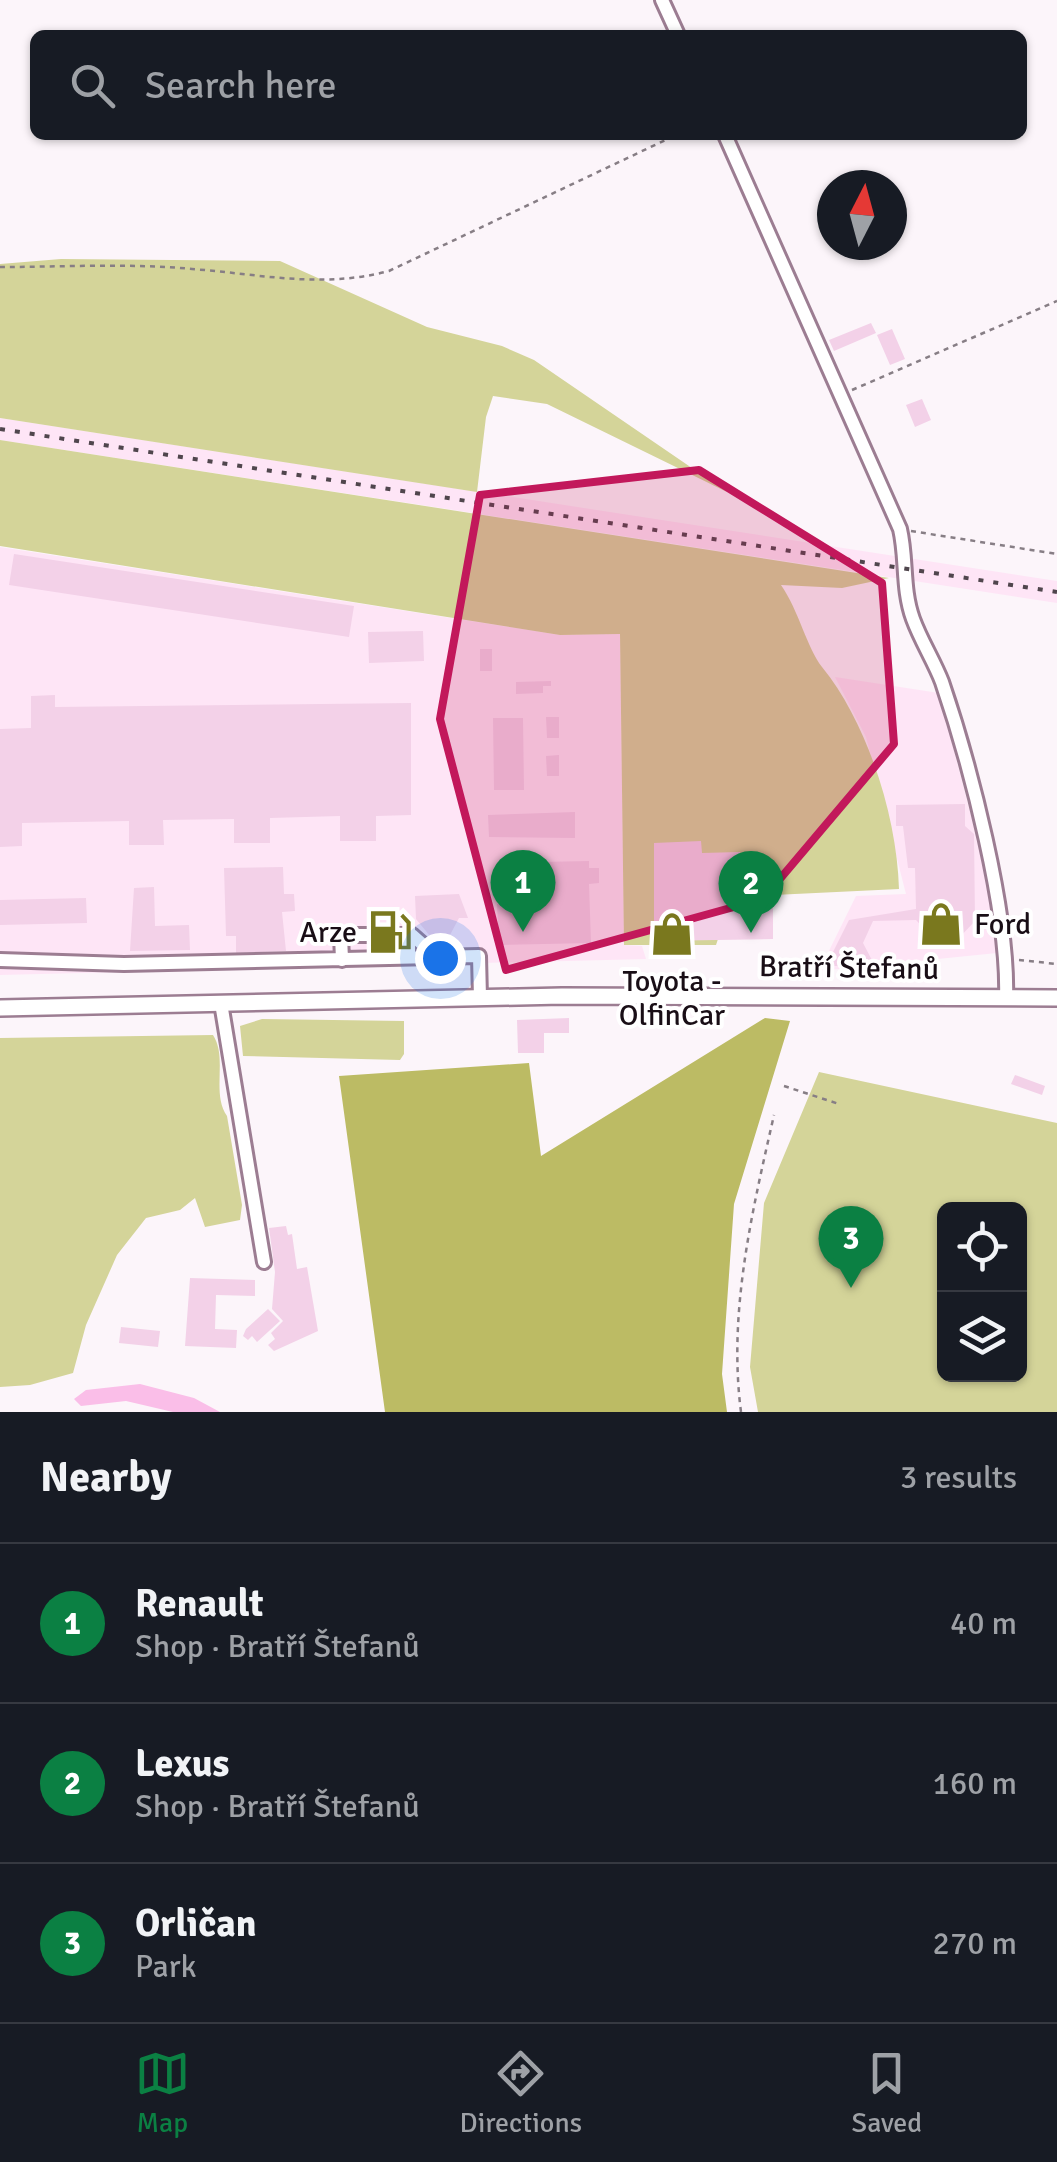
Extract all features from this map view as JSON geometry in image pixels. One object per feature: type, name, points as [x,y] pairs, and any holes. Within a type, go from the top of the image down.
[{"type":"main road","name":"Bratří Štefanů","points":[[0,1008],[480,998],[1057,998]]},
{"type":"street","points":[[662,0],[676,30]]},
{"type":"street","points":[[727,140],[900,529],[906,552],[904,585],[912,619],[941,681],[986,845],[1006,998]]},
{"type":"street","points":[[342,960],[341,935],[412,935],[438,958]]},
{"type":"street","points":[[0,960],[124,964],[479,956],[480,998]]},
{"type":"street","points":[[221,1003],[264,1262]]},
{"type":"path","points":[[0,267],[189,268],[310,282],[350,282],[389,272],[666,140]]},
{"type":"path","points":[[838,396],[1057,301]]},
{"type":"path","points":[[900,529],[1057,554]]},
{"type":"path","points":[[1003,955],[1030,964],[1057,964]]},
{"type":"path","points":[[784,1086],[839,1104]]},
{"type":"path","points":[[741,1412],[736,1372],[747,1232],[774,1115]]},
{"type":"highlighted area","points":[[699,470],[882,583],[894,744],[763,899],[506,970],[440,719],[480,495]]},
{"type":"shaded area","points":[[0,418],[1057,581],[1057,603],[0,440]]},
{"type":"shaded area","points":[[0,547],[560,635],[620,634],[624,945],[642,946],[646,959],[0,975]]},
{"type":"shaded area","points":[[835,677],[939,693],[985,869],[997,953],[819,971],[856,896],[906,894],[866,737]]},
{"type":"shaded area","points":[[765,1018],[790,1021],[734,1204],[722,1374],[727,1412],[385,1412],[339,1076],[529,1063],[541,1156]]},
{"type":"shaded area","points":[[140,1384],[194,1398],[220,1412],[173,1412],[126,1401],[81,1406],[74,1399],[86,1390]]},
{"type":"green space","points":[[61,259],[280,261],[427,327],[502,346],[534,360],[727,492],[547,404],[493,396],[486,417],[477,492],[0,418],[0,264]]},
{"type":"green space","points":[[0,440],[889,578],[842,588],[781,585],[817,659],[866,742],[886,801],[899,889],[774,895],[730,903],[716,945],[624,945],[620,634],[560,635],[0,546]]},
{"type":"green space","points":[[262,1019],[404,1021],[404,1054],[400,1060],[243,1056],[240,1026]]},
{"type":"green space","points":[[213,1035],[219,1054],[220,1097],[227,1116],[242,1205],[240,1220],[205,1227],[195,1198],[180,1210],[146,1218],[117,1255],[86,1325],[73,1373],[30,1385],[0,1387],[0,1038]]},
{"type":"green space","points":[[819,1072],[1057,1123],[1057,1412],[758,1412],[750,1367],[764,1203]]},
{"type":"building","points":[[871,323],[876,333],[834,351],[829,340]]},
{"type":"building","points":[[892,329],[905,359],[890,365],[877,335]]},
{"type":"building","points":[[922,399],[931,420],[915,427],[906,405]]},
{"type":"building","points":[[14,554],[354,606],[349,637],[9,585]]},
{"type":"building","points":[[423,631],[424,661],[369,663],[368,632]]},
{"type":"building","points":[[480,649],[492,649],[492,671],[480,671]]},
{"type":"building","points":[[551,681],[551,686],[543,686],[543,693],[516,694],[516,682]]},
{"type":"building","points":[[55,695],[55,707],[411,703],[411,815],[376,816],[376,841],[340,841],[340,816],[270,818],[270,843],[234,843],[234,819],[163,820],[164,845],[129,845],[129,821],[22,823],[22,846],[0,847],[0,729],[31,728],[31,696]]},
{"type":"building","points":[[546,717],[559,717],[559,738],[547,738]]},
{"type":"building","points":[[493,718],[523,718],[524,790],[494,790]]},
{"type":"building","points":[[559,755],[559,776],[547,776],[546,756]]},
{"type":"building","points":[[965,804],[965,826],[974,834],[975,921],[958,939],[954,935],[934,939],[916,920],[873,921],[863,943],[875,966],[826,966],[849,920],[916,909],[915,868],[908,868],[903,826],[896,826],[896,805]]},
{"type":"building","points":[[575,812],[575,838],[489,837],[488,815]]},
{"type":"building","points":[[701,841],[702,853],[740,852],[740,867],[773,867],[773,939],[654,941],[654,843]]},
{"type":"building","points":[[589,861],[589,868],[599,868],[599,883],[589,884],[591,943],[499,945],[497,904],[525,903],[524,887],[541,887],[541,862]]},
{"type":"building","points":[[283,867],[284,894],[294,894],[295,911],[282,912],[286,951],[236,953],[236,936],[226,936],[224,868]]},
{"type":"building","points":[[154,887],[155,926],[189,925],[190,950],[130,951],[134,888]]},
{"type":"building","points":[[459,894],[468,918],[459,918],[450,935],[430,936],[416,919],[415,896]]},
{"type":"building","points":[[86,898],[87,923],[0,925],[0,900]]},
{"type":"building","points":[[569,1018],[569,1033],[544,1033],[544,1053],[518,1053],[517,1020]]},
{"type":"building","points":[[1015,1075],[1045,1086],[1042,1095],[1011,1084]]},
{"type":"building","points":[[286,1226],[288,1235],[292,1234],[297,1269],[307,1267],[318,1331],[274,1351],[268,1345],[275,1339],[271,1333],[283,1321],[272,1309],[275,1272],[269,1228]]},
{"type":"building","points":[[190,1278],[255,1280],[255,1296],[216,1295],[215,1329],[237,1330],[236,1348],[185,1346]]},
{"type":"building","points":[[268,1309],[280,1321],[257,1342],[252,1336],[248,1340],[243,1336],[246,1329]]},
{"type":"building","points":[[121,1327],[160,1331],[158,1347],[119,1343]]},
{"type":"railway","points":[[0,429],[1057,592]]},
{"type":"place","name":"Ford","points":[[941,924]]},
{"type":"place","name":"Arze","points":[[390,932]]},
{"type":"place","name":"Renault","points":[[523,932]]},
{"type":"place","name":"Lexus","points":[[751,933]]},
{"type":"place","name":"Toyota - OlfinCar","points":[[672,934]]},
{"type":"place","name":"Orličan","points":[[851,1288]]}]
